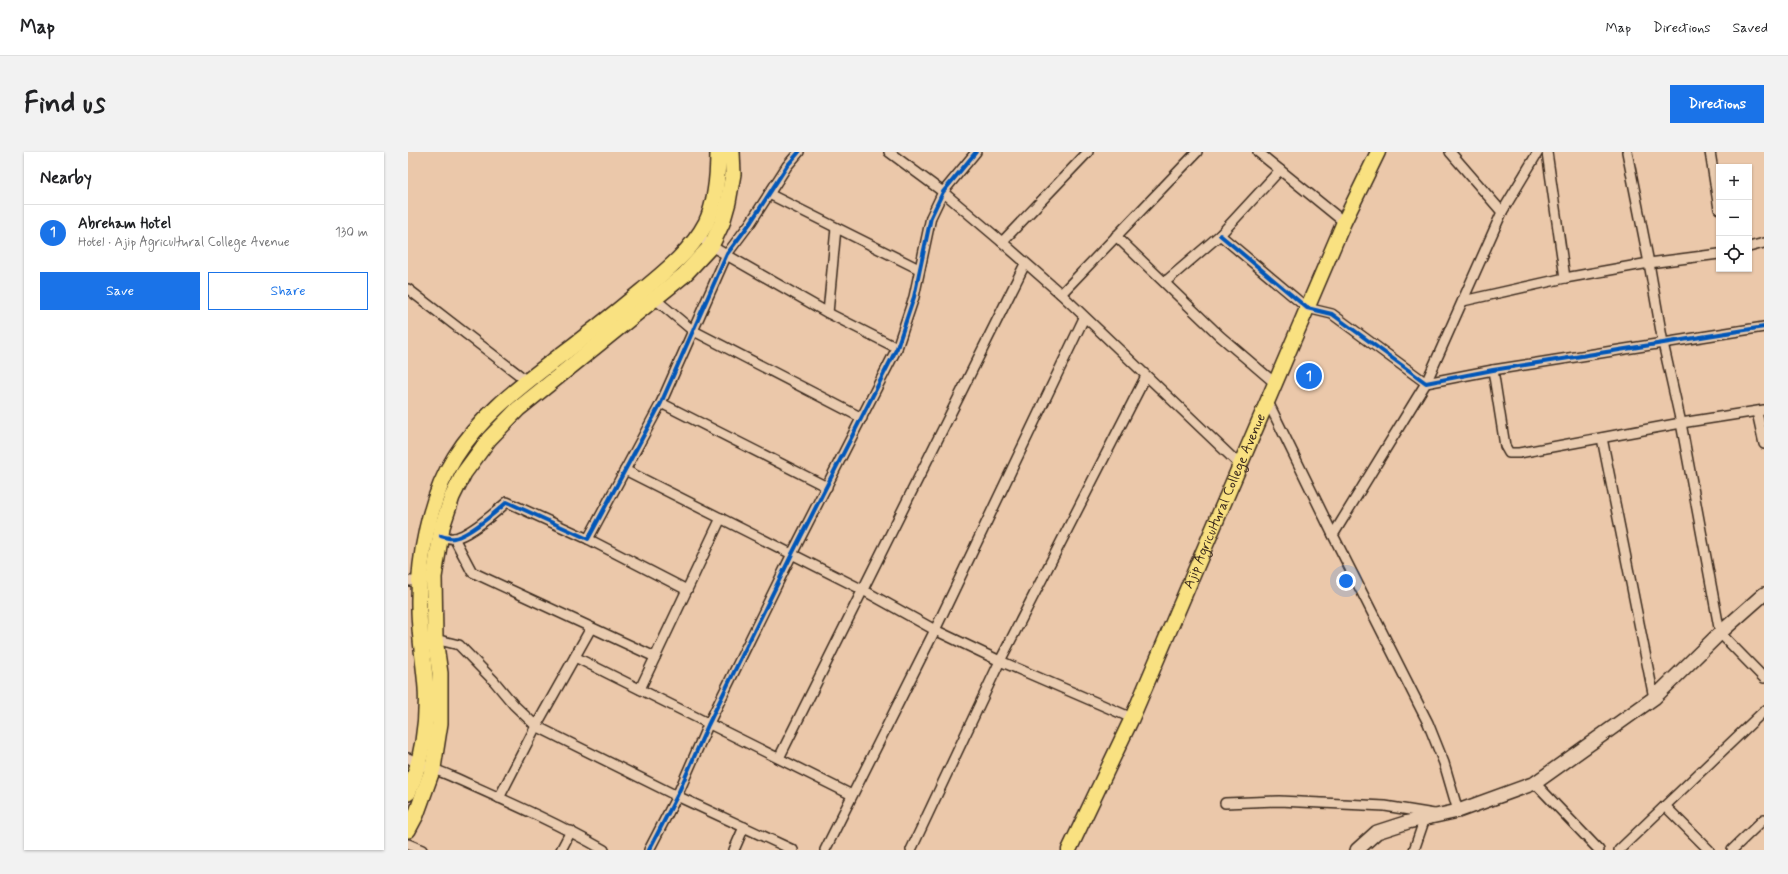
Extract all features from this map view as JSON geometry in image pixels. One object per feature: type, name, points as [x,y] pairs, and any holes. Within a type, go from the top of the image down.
[{"type":"highway","points":[[408,792],[413,761],[423,739],[426,706],[419,607],[414,581],[429,520],[438,491],[455,456],[485,418],[527,381],[671,267],[699,236],[707,221],[714,198],[718,170],[718,152]]},
{"type":"highway","points":[[408,830],[416,815],[433,768],[440,723],[440,673],[435,639],[434,577],[447,537],[452,497],[464,473],[488,439],[518,409],[684,275],[711,246],[722,223],[728,202],[733,174],[732,152]]},
{"type":"main road","name":"Ajip Agricultural College Avenue","points":[[1069,850],[1132,718],[1344,222],[1378,152]]},
{"type":"main road","points":[[1357,850],[1377,832],[1408,822],[1458,811],[1535,783],[1654,698],[1720,633],[1764,594]]},
{"type":"street","points":[[588,539],[661,403],[692,330],[727,254],[751,222],[787,166],[799,152]]},
{"type":"street","points":[[889,152],[943,192],[1061,294],[1084,318],[1241,466]]},
{"type":"street","points":[[649,850],[677,796],[708,725],[792,554],[897,348],[914,297],[931,217],[943,192],[976,152]]},
{"type":"street","points":[[1002,242],[1088,152]]},
{"type":"street","points":[[1258,152],[1344,222]]},
{"type":"street","points":[[1450,152],[1502,212]]},
{"type":"street","points":[[1333,535],[1426,383],[1502,212],[1538,152]]},
{"type":"street","points":[[1547,152],[1565,278]]},
{"type":"street","points":[[1627,152],[1650,263],[1663,343],[1681,423],[1720,633],[1764,678]]},
{"type":"street","points":[[1710,152],[1718,200]]},
{"type":"street","points":[[1061,294],[1192,154]]},
{"type":"street","points":[[1165,282],[1220,235],[1280,170]]},
{"type":"street","points":[[768,194],[919,269]]},
{"type":"street","points":[[828,313],[836,228]]},
{"type":"street","points":[[1220,235],[1307,308],[1332,314],[1426,383],[1493,370],[1764,327]]},
{"type":"street","points":[[699,236],[711,246],[828,313],[897,348]]},
{"type":"street","points":[[1116,236],[1220,336],[1276,384]]},
{"type":"street","points":[[1752,246],[1764,243]]},
{"type":"street","points":[[1463,301],[1565,278],[1650,263],[1716,254]]},
{"type":"street","points":[[780,758],[1025,264]]},
{"type":"street","points":[[408,289],[527,381]]},
{"type":"street","points":[[655,299],[692,330],[862,418]]},
{"type":"street","points":[[825,850],[934,630],[1084,318]]},
{"type":"street","points":[[1493,370],[1505,446],[1509,453],[1519,453],[1681,423],[1761,411],[1764,444]]},
{"type":"street","points":[[911,850],[1000,661],[1146,376]]},
{"type":"street","points":[[1268,402],[1428,723],[1444,763],[1458,811]]},
{"type":"street","points":[[661,403],[827,487]]},
{"type":"street","points":[[1602,438],[1654,698]]},
{"type":"street","points":[[625,470],[863,590],[934,630],[1000,661],[1132,718]]},
{"type":"street","points":[[655,657],[472,572],[447,537],[475,528],[507,502],[588,539],[687,590]]},
{"type":"street","points":[[640,689],[721,518]]},
{"type":"street","points":[[499,798],[536,726],[591,628]]},
{"type":"street","points":[[435,639],[459,645],[494,681],[514,705],[536,726],[677,796],[793,850]]},
{"type":"street","points":[[575,657],[708,725],[780,758],[852,795]]},
{"type":"street","points":[[1619,850],[1764,711]]},
{"type":"street","points":[[413,761],[433,768],[571,831],[604,850]]},
{"type":"street","points":[[1535,783],[1599,850]]},
{"type":"street","points":[[1224,803],[1279,801],[1385,806],[1442,815]]},
{"type":"street","points":[[1665,806],[1709,850]]},
{"type":"street","points":[[1414,850],[1425,818]]},
{"type":"street","points":[[1732,850],[1764,819]]},
{"type":"street","points":[[734,850],[744,827]]},
{"type":"street","points":[[561,850],[571,831]]},
{"type":"street","points":[[408,844],[422,850]]},
{"type":"cycle path","points":[[441,536],[452,538],[467,533],[482,523],[507,502],[588,539],[661,403],[727,254],[751,222],[787,166],[799,152]]},
{"type":"cycle path","points":[[649,850],[677,796],[708,725],[792,554],[897,348],[914,297],[931,217],[943,192],[976,152]]},
{"type":"cycle path","points":[[1220,235],[1307,308],[1332,314],[1426,383],[1493,370],[1764,327]]},
{"type":"place","name":"Abreham Hotel","points":[[1309,376]]}]
